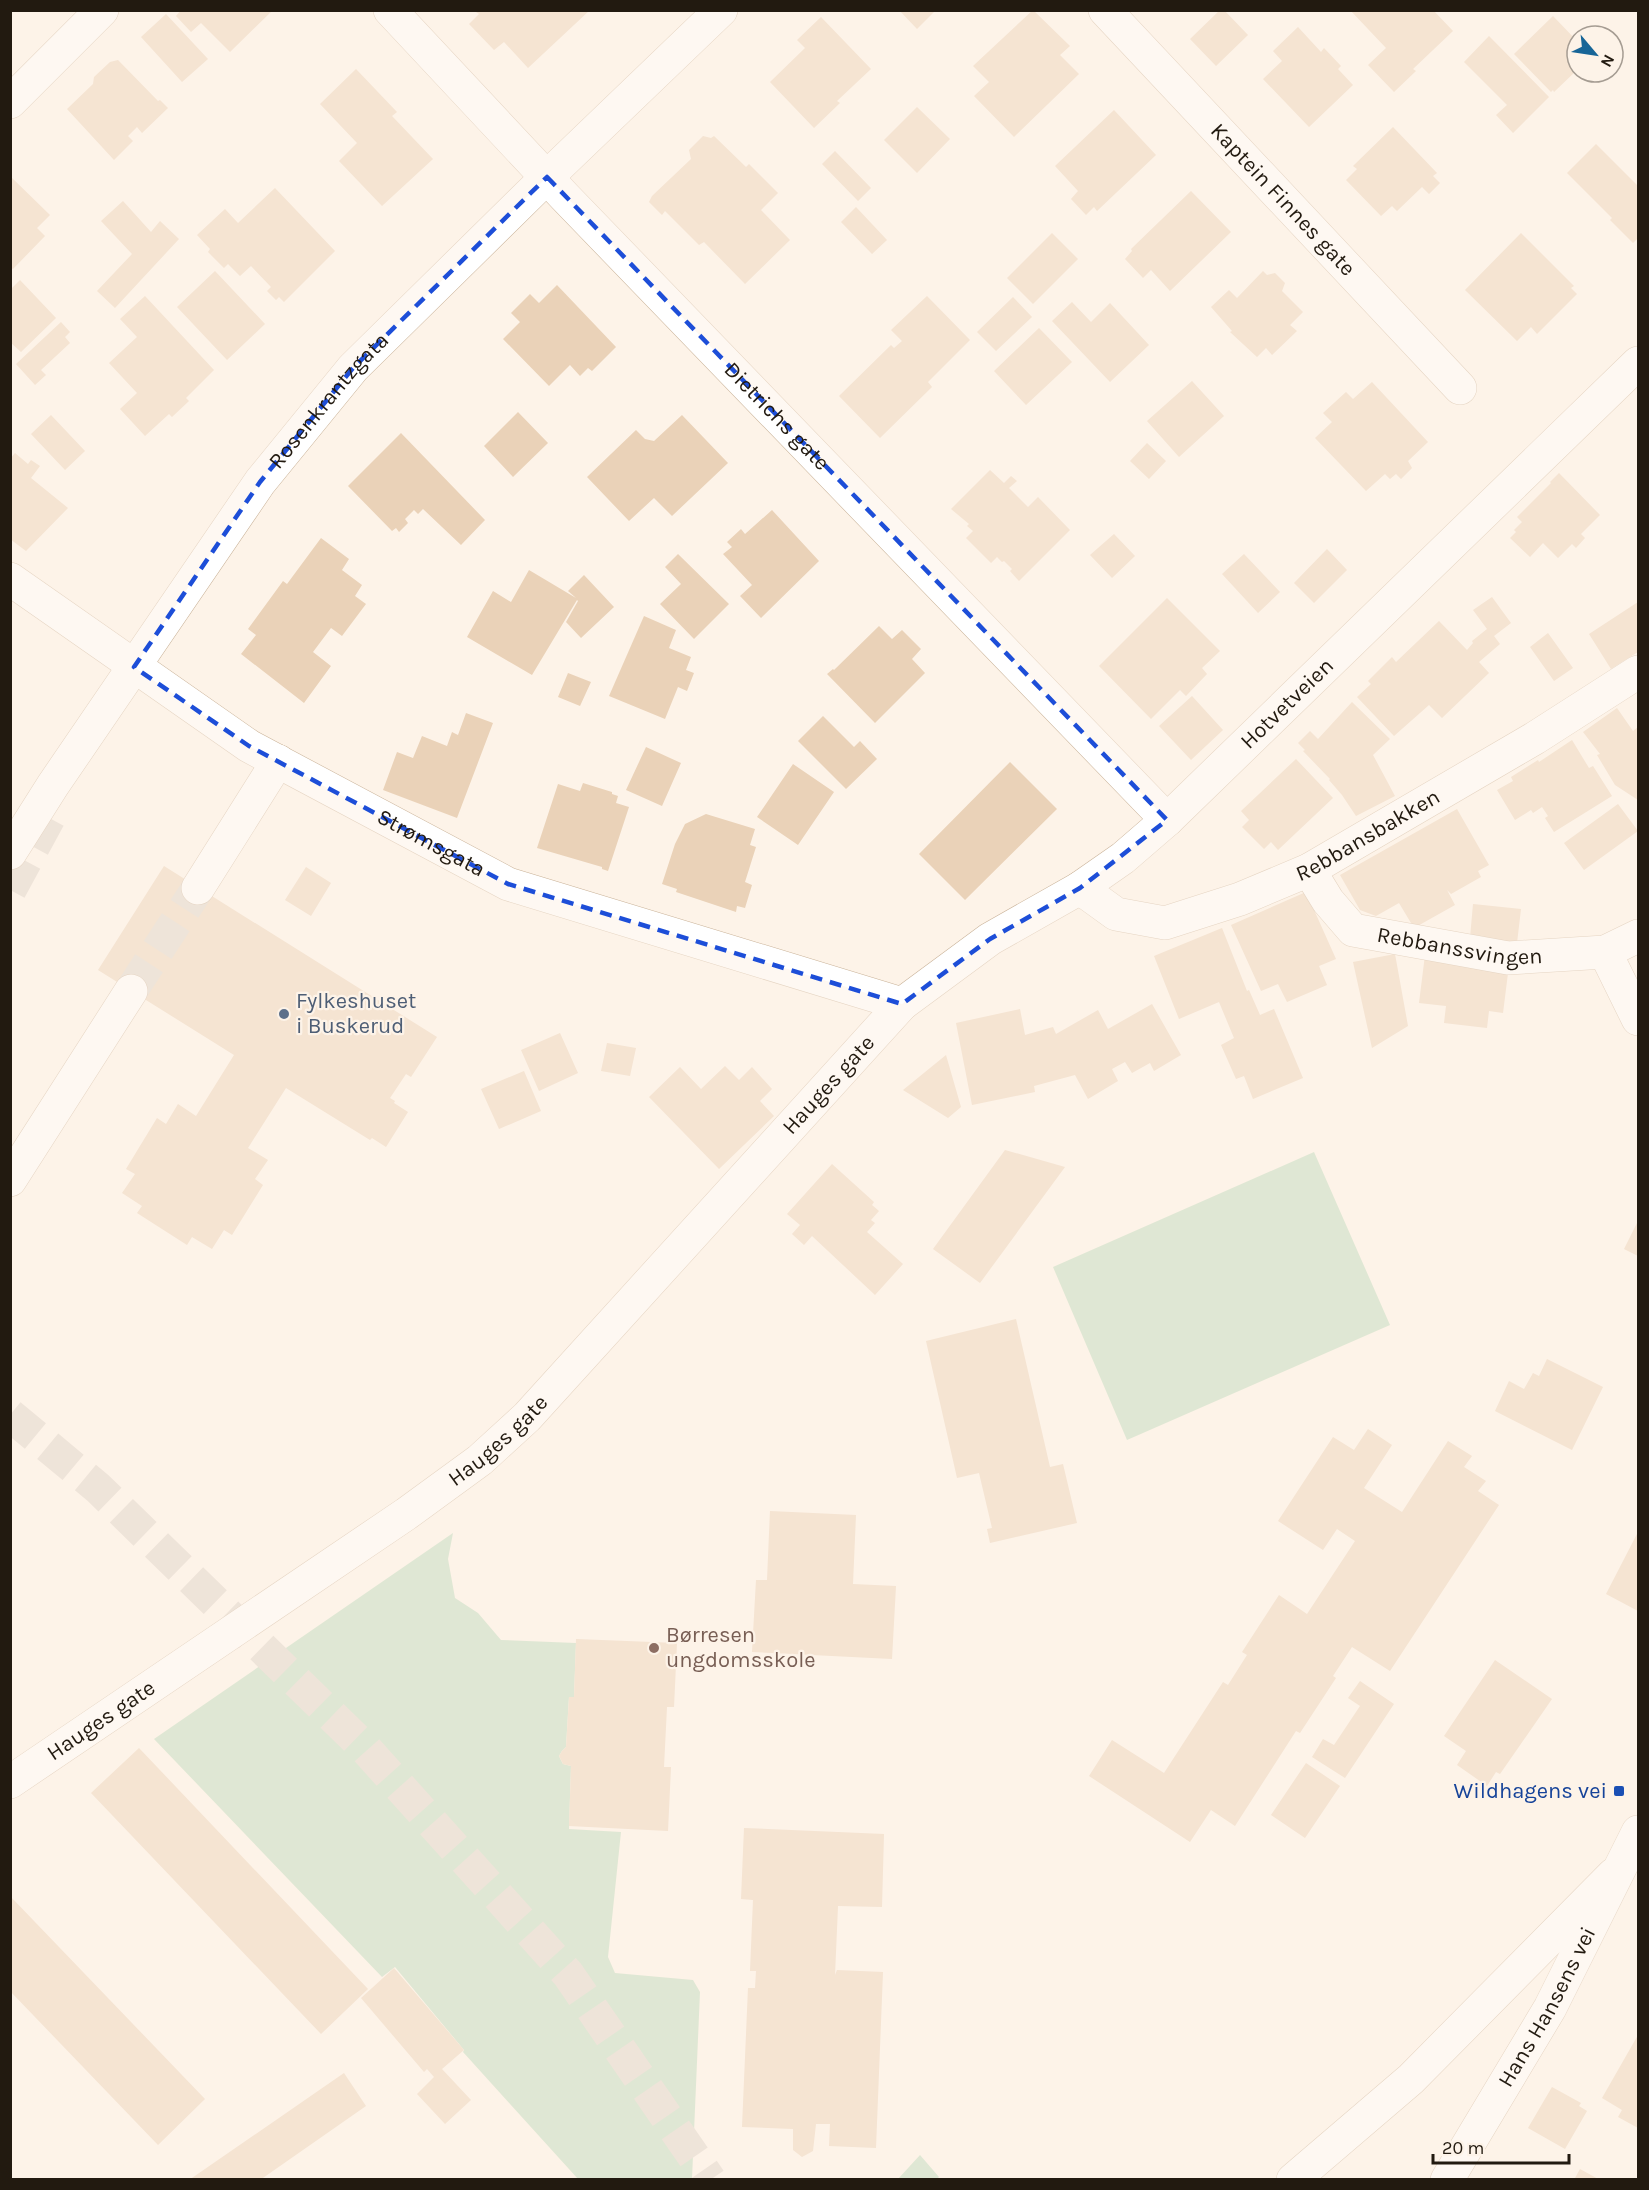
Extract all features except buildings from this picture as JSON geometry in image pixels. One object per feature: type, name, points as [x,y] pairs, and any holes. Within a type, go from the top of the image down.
[{"type":"street","points":[[10,102],[102,10]]},
{"type":"street","name":"Dietrichs gate","points":[[390,10],[547,177],[1167,820]]},
{"type":"street","name":"Rosenkrantzgata","points":[[12,849],[53,785],[260,482],[352,368],[721,10]]},
{"type":"street","name":"Kaptein Finnes gate","points":[[1105,10],[1460,388]]},
{"type":"street","name":"Hotvetveien","points":[[902,1004],[990,939],[1080,888],[1123,858],[1167,820],[1638,363]]},
{"type":"street","name":"Strømsgata","points":[[10,579],[249,746],[508,884],[902,1004]]},
{"type":"street","name":"Rebbansbakken","points":[[1080,888],[1116,914],[1165,923],[1240,899],[1309,870],[1535,738],[1638,672]]},
{"type":"street","points":[[198,888],[278,761]]},
{"type":"street","name":"Rebbanssvingen","points":[[1309,870],[1328,901],[1353,930],[1508,958],[1605,952],[1638,936]]},
{"type":"street","points":[[1605,952],[1638,1019]]},
{"type":"street","points":[[10,1180],[131,991]]},
{"type":"street","name":"Hauges gate","points":[[10,1782],[406,1514],[480,1460],[535,1408],[902,1004]]},
{"type":"street","name":"Hans Hansens vei","points":[[1447,2180],[1550,2008],[1638,1832]]},
{"type":"street","points":[[1293,2180],[1411,2079],[1622,1866]]},
{"type":"highlighted area","points":[[547,177],[1167,820],[1080,888],[990,939],[902,1004],[508,884],[249,746],[134,667],[260,482],[353,368]]},
{"type":"green space","points":[[1314,1152],[1390,1325],[1127,1440],[1053,1267]]},
{"type":"green space","points":[[453,1533],[448,1559],[455,1598],[478,1613],[501,1640],[576,1643],[574,1697],[569,1697],[566,1747],[559,1756],[563,1764],[571,1766],[569,1829],[621,1832],[608,1957],[615,1973],[693,1980],[700,1992],[692,2179],[578,2179],[463,2052],[464,2050],[395,1967],[382,1977],[154,1739]]},
{"type":"green space","points":[[920,2155],[939,2177],[937,2179],[898,2179]]},
{"type":"tunnel","points":[[10,890],[55,807]]},
{"type":"tunnel","points":[[131,991],[198,888]]},
{"type":"tunnel","points":[[10,1415],[98,1488],[364,1747],[568,1974],[710,2180]]},
{"type":"place","name":"Fylkeshuset i Buskerud","points":[[284,1014]]},
{"type":"place","name":"Børresen ungdomsskole","points":[[654,1648]]},
{"type":"place","name":"Wildhagens vei","points":[[1619,1791]]}]
